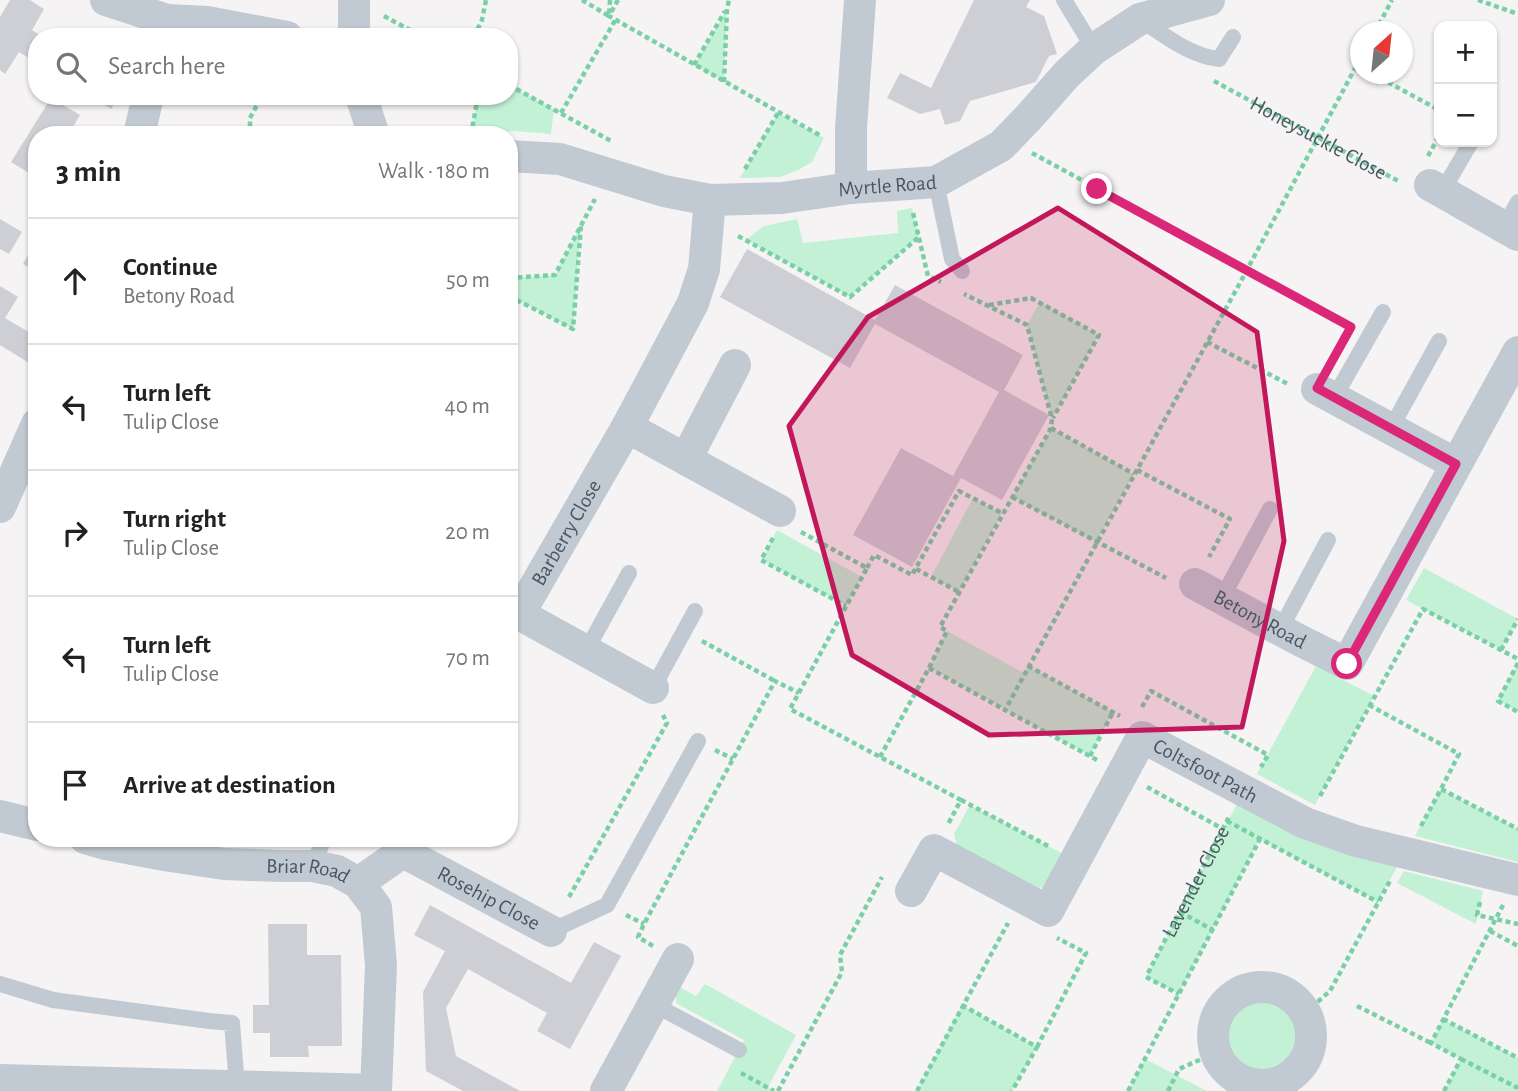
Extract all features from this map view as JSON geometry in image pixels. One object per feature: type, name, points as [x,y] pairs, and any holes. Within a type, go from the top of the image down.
[{"type":"street","points":[[106,0],[163,28]]},
{"type":"street","points":[[851,188],[854,73],[860,0]]},
{"type":"street","name":"Myrtle Road","points":[[518,157],[560,159],[664,191],[709,210],[851,188],[936,182],[1001,146],[1094,49],[1140,19],[1209,0]]},
{"type":"street","points":[[357,28],[366,6]]},
{"type":"street","points":[[171,28],[207,22],[239,28]]},
{"type":"street","points":[[141,126],[146,105]]},
{"type":"street","points":[[364,105],[371,126]]},
{"type":"street","points":[[1436,188],[1513,221]]},
{"type":"street","name":"Barberry Close","points":[[518,605],[627,427],[693,303],[704,269],[709,210]]},
{"type":"street","points":[[1326,393],[1456,464],[1507,398],[1518,352]]},
{"type":"street","points":[[686,459],[735,365]]},
{"type":"street","points":[[627,427],[781,516]]},
{"type":"street","points":[[0,507],[28,444]]},
{"type":"street","name":"Betony Road","points":[[1208,591],[1347,664],[1456,464]]},
{"type":"street","name":"Barberry Close","points":[[518,614],[653,688]]},
{"type":"street","name":"Coltsfoot Path","points":[[934,850],[1048,911],[1142,737],[1305,824],[1356,841],[1517,880]]},
{"type":"street","points":[[0,816],[28,823]]},
{"type":"street","name":"Briar Road","points":[[130,847],[223,864],[281,866],[319,852],[337,871],[358,883],[376,907],[381,965],[376,1091]]},
{"type":"street","points":[[911,891],[934,850]]},
{"type":"street","name":"Rosehip Close","points":[[358,883],[403,852],[551,931]]},
{"type":"street","points":[[606,1091],[678,959]]},
{"type":"street","points":[[1263,987],[1280,990],[1294,1000],[1305,1013],[1311,1029],[1308,1054],[1299,1069],[1286,1080],[1262,1089],[1228,1073],[1216,1053],[1213,1036],[1215,1020],[1224,1005],[1246,990],[1263,987]]},
{"type":"street","points":[[0,1080],[376,1091]]},
{"type":"lane","points":[[1065,0],[1094,49]]},
{"type":"lane","points":[[1140,19],[1204,57],[1219,59],[1233,37]]},
{"type":"lane","points":[[1436,188],[1467,147]]},
{"type":"lane","points":[[936,182],[951,259],[961,271]]},
{"type":"lane","points":[[1326,393],[1382,312]]},
{"type":"lane","points":[[1391,428],[1439,341]]},
{"type":"lane","points":[[1208,591],[1270,509]]},
{"type":"lane","points":[[1280,629],[1328,540]]},
{"type":"lane","points":[[586,651],[629,573]]},
{"type":"lane","points":[[653,688],[695,611]]},
{"type":"lane","points":[[551,931],[607,905],[698,741]]},
{"type":"lane","points":[[0,984],[53,1000],[232,1023],[237,1087]]},
{"type":"lane","points":[[653,1004],[739,1050]]},
{"type":"path","points":[[478,28],[486,0]]},
{"type":"path","points":[[582,0],[851,154]]},
{"type":"path","points":[[609,16],[610,0]]},
{"type":"path","points":[[609,16],[618,0]]},
{"type":"path","points":[[724,82],[729,0]]},
{"type":"path","points":[[1381,21],[1392,0]]},
{"type":"path","points":[[1478,0],[1518,14]]},
{"type":"path","points":[[366,6],[406,28]]},
{"type":"path","points":[[694,65],[727,9]]},
{"type":"path","points":[[561,113],[616,19]]},
{"type":"path","name":"Honeysuckle Close","points":[[1213,81],[1411,187],[1436,188]]},
{"type":"path","points":[[1005,710],[1350,82]]},
{"type":"path","points":[[1391,84],[1434,107]]},
{"type":"path","points":[[518,90],[615,143]]},
{"type":"path","points":[[250,126],[250,118],[257,105]]},
{"type":"path","points":[[473,126],[476,105]]},
{"type":"path","points":[[740,178],[778,113]]},
{"type":"path","points":[[1006,140],[1351,327],[1346,337]]},
{"type":"path","points":[[518,277],[555,275],[608,173]]},
{"type":"path","points":[[709,210],[850,297],[919,237],[928,276],[952,288]]},
{"type":"path","points":[[518,301],[573,329],[581,225]]},
{"type":"path","points":[[880,757],[947,631],[940,627],[1051,428],[1052,419],[1027,325],[964,294]]},
{"type":"path","points":[[988,306],[1031,298],[1099,335],[1052,419]]},
{"type":"path","points":[[1207,342],[1300,391],[1326,393]]},
{"type":"path","points":[[1012,496],[1183,587],[1208,591],[1230,519],[1051,428]]},
{"type":"path","points":[[1002,513],[959,491],[912,575],[874,555],[790,709],[1075,860]]},
{"type":"path","points":[[846,606],[761,560],[781,516],[867,568]]},
{"type":"path","points":[[916,569],[959,592]]},
{"type":"path","points":[[1305,824],[1423,609],[1518,661],[1498,701],[1518,712]]},
{"type":"path","points":[[1501,650],[1518,619]]},
{"type":"path","points":[[684,632],[799,693]]},
{"type":"path","points":[[1028,666],[1123,718]]},
{"type":"path","points":[[929,668],[1223,829]]},
{"type":"path","points":[[678,959],[638,937],[775,681]]},
{"type":"path","points":[[551,931],[667,723],[653,688]]},
{"type":"path","name":"Lavender Close","points":[[1139,713],[1150,691],[1268,755],[1227,821],[1147,975],[1179,995]]},
{"type":"path","points":[[1305,1013],[1330,991],[1460,754],[1369,705]]},
{"type":"path","points":[[1090,756],[1113,712]]},
{"type":"path","points":[[1441,789],[1518,829]]},
{"type":"path","points":[[934,850],[961,800]]},
{"type":"path","points":[[1227,821],[1378,902]]},
{"type":"path","points":[[1128,1091],[1260,839]]},
{"type":"path","points":[[778,1091],[842,972],[840,955],[882,877],[911,891]]},
{"type":"path","points":[[1431,1042],[1517,880]]},
{"type":"path","points":[[917,1091],[1022,896]]},
{"type":"path","points":[[1180,912],[1213,930]]},
{"type":"path","points":[[1496,919],[1518,924]]},
{"type":"path","points":[[1490,931],[1518,946]]},
{"type":"path","points":[[1013,1091],[1086,953]]},
{"type":"path","points":[[962,1005],[1037,1047]]},
{"type":"path","points":[[1357,1006],[1518,1088]]},
{"type":"path","points":[[1443,1019],[1518,1058]]},
{"type":"path","points":[[1168,1091],[1179,1069],[1216,1053]]},
{"type":"path","points":[[1444,1091],[1461,1059]]},
{"type":"highlighted area","points":[[1058,208],[1257,332],[1284,541],[1242,727],[989,735],[852,655],[789,426],[868,317]]},
{"type":"green space","points":[[727,9],[724,82],[694,65]]},
{"type":"green space","points":[[518,90],[554,109],[551,134],[518,131],[518,126],[472,126],[476,105],[518,105]]},
{"type":"green space","points":[[778,113],[824,138],[812,162],[780,177],[740,178]]},
{"type":"green space","points":[[912,208],[919,237],[850,297],[746,240],[764,226],[797,219],[803,243],[898,233],[897,211]]},
{"type":"green space","points":[[581,225],[573,329],[518,301],[518,277],[555,275]]},
{"type":"green space","points":[[1040,302],[1099,335],[1052,419],[1027,325]]},
{"type":"green space","points":[[1051,428],[1134,474],[1096,542],[1012,497]]},
{"type":"green space","points":[[973,498],[1002,513],[959,592],[931,577]]},
{"type":"green space","points":[[777,530],[862,577],[846,606],[761,560]]},
{"type":"green space","points":[[1424,568],[1518,619],[1501,650],[1406,600]]},
{"type":"green space","points":[[947,631],[1024,673],[1028,666],[1113,712],[1090,756],[929,668]]},
{"type":"green space","points":[[1518,663],[1518,712],[1498,701]]},
{"type":"green space","points":[[1316,666],[1374,696],[1315,805],[1257,774]]},
{"type":"green space","points":[[1441,789],[1518,829],[1518,862],[1415,836]]},
{"type":"green space","points":[[1237,804],[1398,865],[1378,902],[1260,839],[1179,994],[1146,977]]},
{"type":"green space","points":[[970,805],[1065,855],[1044,887],[1028,889],[959,853],[954,834]]},
{"type":"green space","points":[[1404,871],[1483,891],[1476,924],[1397,883]]},
{"type":"green space","points":[[705,984],[796,1035],[768,1087],[774,1091],[717,1091],[744,1040],[676,1003],[676,985],[696,996]]},
{"type":"green space","points":[[1261,1002],[1274,1005],[1285,1012],[1292,1023],[1295,1036],[1292,1049],[1285,1060],[1274,1067],[1261,1070],[1248,1067],[1237,1060],[1230,1049],[1227,1036],[1230,1023],[1237,1012],[1248,1005]]},
{"type":"green space","points":[[962,1005],[1037,1047],[1012,1091],[917,1091]]},
{"type":"green space","points":[[1443,1019],[1518,1058],[1518,1091],[1444,1091],[1461,1059],[1431,1043]]},
{"type":"green space","points":[[1145,1059],[1207,1091],[1128,1091]]},
{"type":"building","points":[[10,0],[30,0],[44,9],[33,28],[28,28],[28,58],[19,52],[5,74],[0,70],[0,17]]},
{"type":"building","points":[[974,0],[1030,0],[1026,7],[1044,16],[1057,54],[1049,56],[1036,82],[970,101],[960,121],[945,125],[940,109],[920,114],[887,98],[900,73],[931,88]]},
{"type":"building","points":[[47,105],[63,105],[80,115],[73,126],[34,126]]},
{"type":"building","points":[[28,135],[28,172],[11,162]]},
{"type":"building","points":[[0,219],[22,232],[9,254],[0,249]]},
{"type":"building","points":[[747,249],[875,320],[895,285],[1023,355],[1004,390],[1049,415],[1002,500],[961,478],[912,567],[853,535],[901,448],[953,476],[999,392],[875,324],[850,368],[720,297]]},
{"type":"building","points":[[0,286],[18,297],[5,318],[28,332],[28,362],[0,345]]},
{"type":"building","points":[[430,905],[571,983],[594,942],[621,956],[570,1049],[537,1031],[547,1013],[468,969],[446,1008],[456,1056],[520,1091],[463,1091],[426,1071],[423,992],[445,951],[414,935]]},
{"type":"building","points":[[268,924],[307,924],[307,955],[341,955],[342,1046],[308,1046],[309,1057],[270,1057],[270,1033],[253,1033],[253,1005],[269,1005]]},
{"type":"route","points":[[1097,189],[1351,327],[1317,388],[1456,464],[1347,664]]}]
